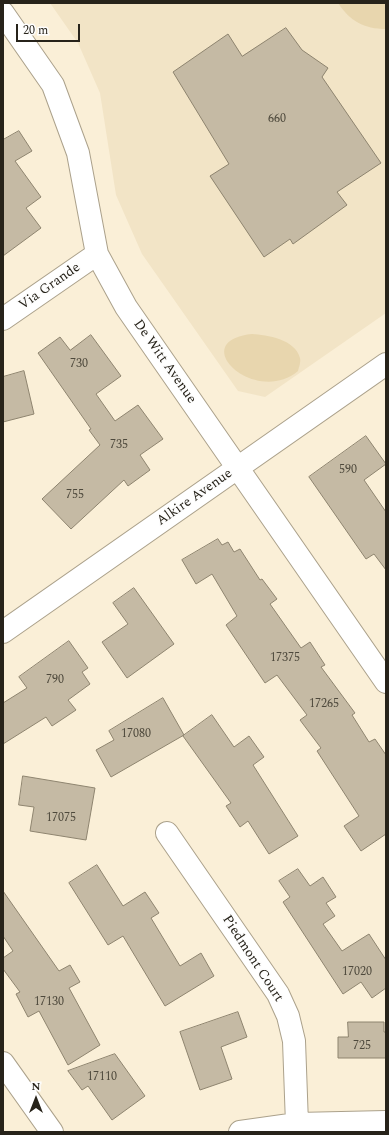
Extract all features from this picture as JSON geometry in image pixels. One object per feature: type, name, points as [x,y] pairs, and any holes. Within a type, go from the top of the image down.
[{"type":"street","name":"De Witt Avenue","points":[[3,13],[53,85],[78,153],[97,254],[126,307],[386,682]]},
{"type":"street","name":"Via Grande","points":[[3,319],[97,254]]},
{"type":"street","name":"Alkire Avenue","points":[[3,632],[386,364]]},
{"type":"street","name":"Piedmont Court","points":[[167,833],[278,994],[288,1016],[294,1041],[297,1124]]},
{"type":"street","points":[[3,1063],[52,1132]]},
{"type":"street","points":[[240,1132],[297,1124],[386,1122]]},
{"type":"shaded area","points":[[50,3],[386,3],[386,313],[265,397],[238,391],[142,254],[116,195],[100,93],[78,43]]},
{"type":"shaded area","points":[[338,3],[386,3],[386,29],[364,26],[358,23],[347,15]]},
{"type":"shaded area","points":[[252,334],[280,339],[292,346],[300,358],[298,371],[281,380],[263,381],[247,377],[234,369],[226,358],[225,348],[233,339]]},
{"type":"building","points":[[286,28],[302,50],[328,68],[322,77],[381,163],[337,192],[347,205],[293,244],[290,239],[264,257],[210,176],[229,164],[173,72],[228,34],[242,56]]},
{"type":"building","points":[[19,131],[32,151],[15,161],[41,197],[26,208],[41,228],[3,256],[3,140]]},
{"type":"building","points":[[91,335],[121,376],[96,394],[115,421],[138,405],[163,439],[140,455],[150,470],[128,486],[124,480],[71,529],[42,499],[100,445],[89,430],[91,429],[38,353],[60,337],[70,350]]},
{"type":"building","points":[[24,371],[34,414],[3,422],[3,377]]},
{"type":"building","points":[[366,436],[386,464],[364,480],[386,512],[386,570],[374,554],[366,559],[309,477]]},
{"type":"building","points":[[218,539],[222,545],[228,542],[234,552],[240,549],[260,580],[262,579],[277,599],[270,604],[301,648],[310,642],[325,665],[321,667],[355,713],[352,715],[369,742],[375,739],[386,755],[386,834],[361,851],[344,826],[359,816],[317,751],[321,748],[300,720],[307,715],[277,675],[265,683],[226,625],[237,616],[212,574],[196,584],[182,560]]},
{"type":"building","points":[[134,588],[174,644],[127,678],[102,642],[128,624],[113,603]]},
{"type":"building","points":[[69,641],[88,668],[82,672],[90,684],[68,700],[76,710],[52,726],[46,717],[3,744],[3,703],[27,688],[19,677]]},
{"type":"building","points":[[163,698],[184,735],[111,777],[96,750],[114,740],[109,731]]},
{"type":"building","points":[[212,715],[234,747],[249,736],[264,757],[253,765],[298,836],[269,854],[248,821],[240,827],[226,806],[231,803],[183,736]]},
{"type":"building","points":[[23,776],[95,788],[86,840],[30,831],[34,807],[19,805]]},
{"type":"building","points":[[97,865],[123,906],[145,892],[159,913],[151,918],[180,966],[201,953],[214,976],[165,1006],[123,936],[108,945],[69,883]]},
{"type":"building","points":[[298,869],[310,886],[323,877],[336,897],[326,903],[335,916],[323,924],[342,951],[369,934],[386,960],[386,988],[372,998],[361,982],[343,994],[283,902],[290,897],[279,881]]},
{"type":"building","points":[[3,891],[59,971],[70,965],[80,982],[69,988],[100,1045],[68,1065],[39,1011],[28,1017],[16,994],[20,992],[3,969],[3,958],[13,951],[3,936]]},
{"type":"building","points":[[238,1012],[247,1037],[221,1047],[232,1079],[200,1090],[180,1032]]},
{"type":"building","points":[[348,1022],[384,1022],[384,1032],[386,1032],[386,1058],[338,1058],[338,1037],[348,1037]]},
{"type":"building","points":[[115,1054],[145,1096],[112,1120],[88,1086],[82,1090],[68,1071]]}]
